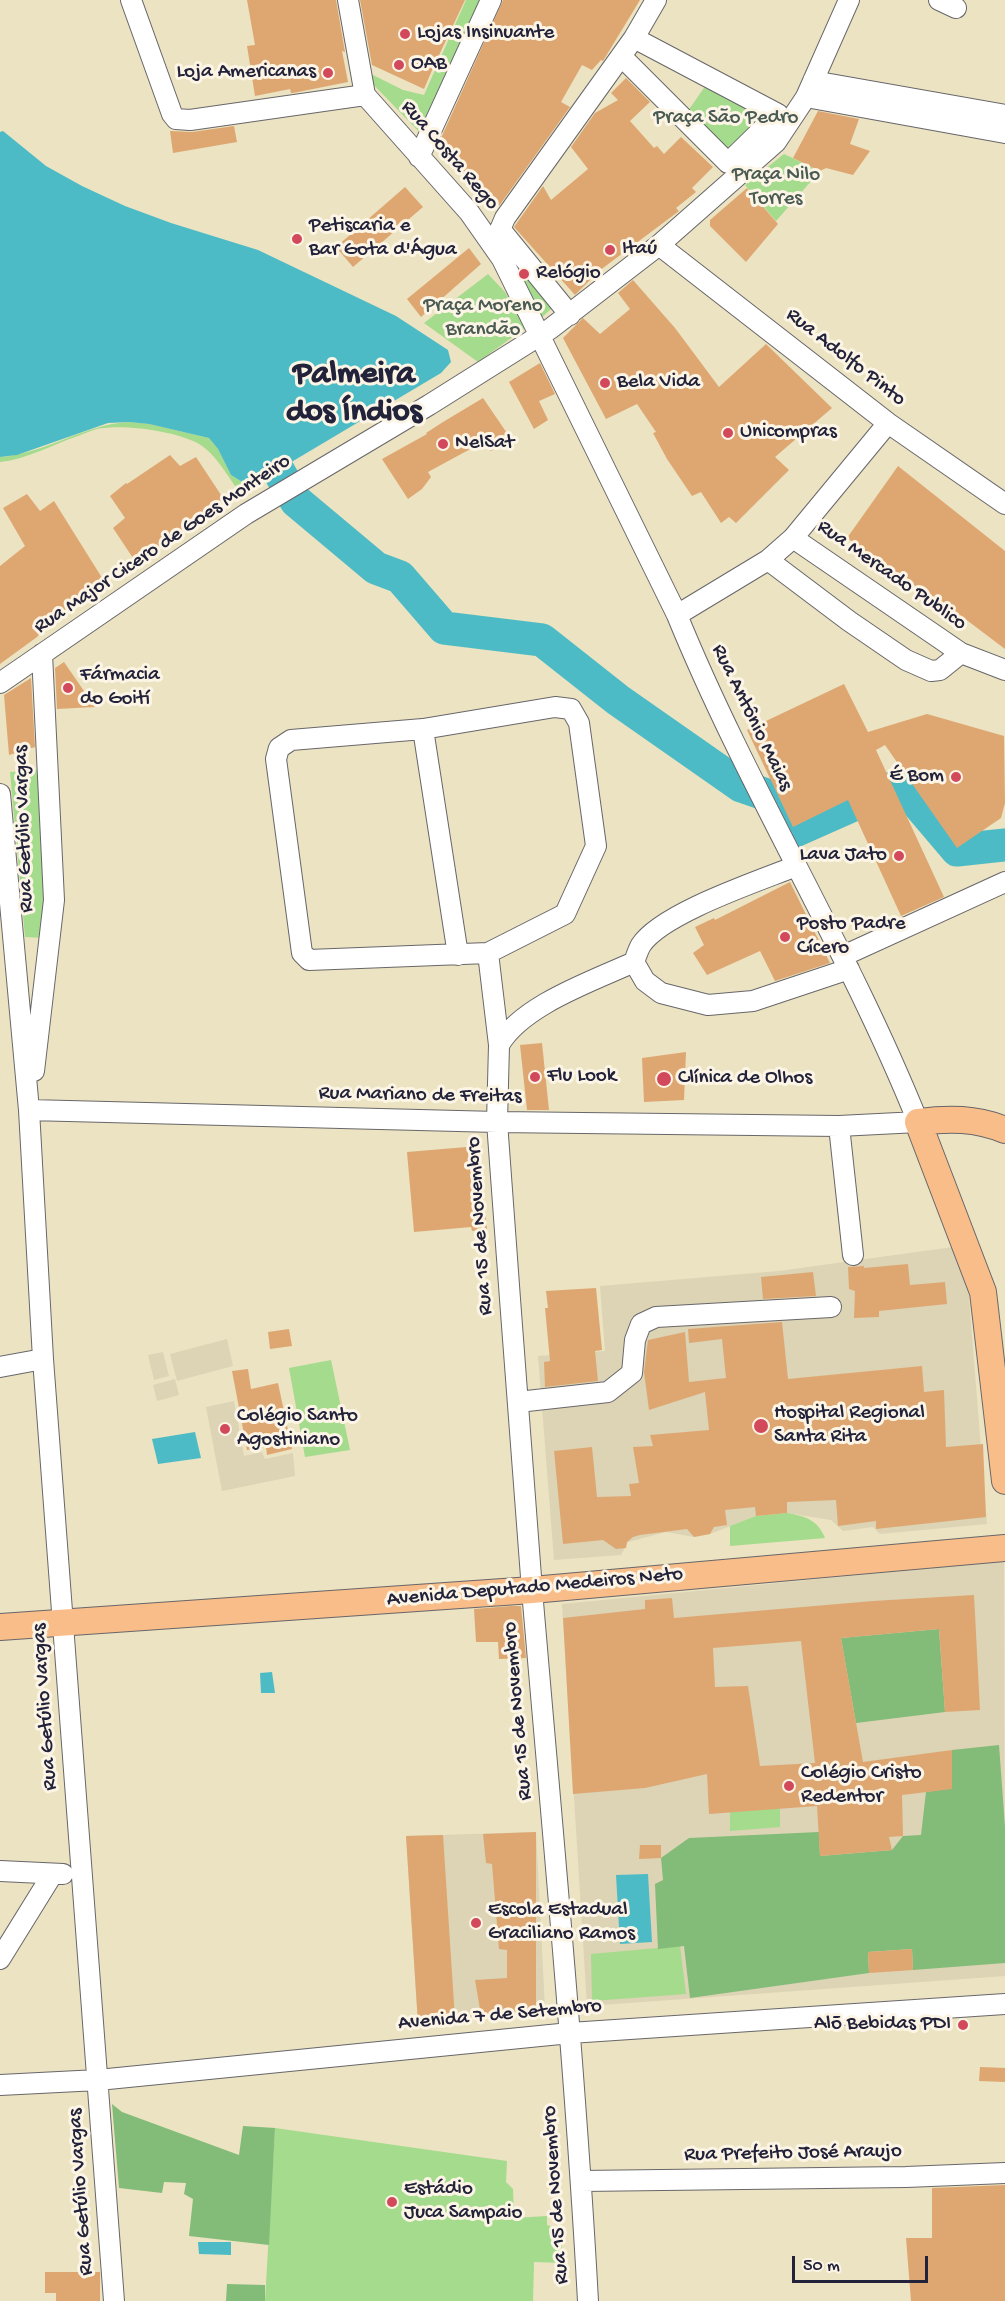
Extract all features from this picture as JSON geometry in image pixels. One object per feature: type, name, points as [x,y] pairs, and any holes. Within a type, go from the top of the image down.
[{"type":"main road","points":[[1005,1130],[992,1125],[948,1118],[918,1122],[984,1292],[1005,1480]]},
{"type":"main road","name":"Avenida Deputado Medeiros Neto","points":[[0,1627],[532,1590],[1005,1548]]},
{"type":"street","points":[[131,0],[172,114],[176,119],[190,120],[365,95],[348,0]]},
{"type":"street","points":[[419,157],[491,0]]},
{"type":"street","points":[[570,315],[497,238],[505,218],[634,38],[656,0]]},
{"type":"street","name":"Rua Major Cicero de Goes Monteiro","points":[[0,683],[288,487],[429,405],[541,335],[660,245],[777,142],[810,89],[849,0]]},
{"type":"street","points":[[621,56],[728,163],[778,114],[634,38]]},
{"type":"street","points":[[810,89],[1005,116]]},
{"type":"street","points":[[810,89],[1005,133]]},
{"type":"street","name":"Rua Costa Rego","points":[[365,95],[469,212],[497,238],[541,335]]},
{"type":"street","name":"Rua Adolfo Pinto","points":[[660,245],[888,423],[1005,504]]},
{"type":"street","name":"Rua Antônio Maias","points":[[541,335],[678,615],[702,675],[846,962],[918,1122]]},
{"type":"street","points":[[678,615],[768,560],[794,538],[888,423]]},
{"type":"street","name":"Rua Mercado Publico","points":[[794,538],[961,653],[1005,670]]},
{"type":"street","name":"Rua Mercado Publico","points":[[768,560],[849,621],[906,660],[931,671],[940,670],[961,653]]},
{"type":"street","name":"Rua Getúlio Vargas","points":[[29,1110],[54,900],[42,654]]},
{"type":"street","points":[[555,707],[571,709],[579,723],[596,846],[565,914],[488,953],[309,960],[302,952],[276,759],[279,748],[291,740],[423,729],[555,707]]},
{"type":"street","points":[[423,729],[458,955]]},
{"type":"street","name":"Rua Getúlio Vargas","points":[[0,794],[29,1110],[43,1359],[114,2301]]},
{"type":"street","points":[[499,1045],[506,1033],[536,1009],[634,962],[642,944],[659,927],[685,912],[796,866]]},
{"type":"street","points":[[634,962],[645,981],[661,993],[708,1005],[753,1001],[846,962],[1005,882]]},
{"type":"street","name":"Rua 15 de Novembro","points":[[488,953],[499,1045],[497,1122],[532,1590],[570,2033],[588,2301]]},
{"type":"street","points":[[15,956],[48,956]]},
{"type":"street","name":"Rua Mariano de Freitas","points":[[29,1110],[497,1122],[839,1126],[918,1122]]},
{"type":"street","points":[[839,1126],[853,1255]]},
{"type":"street","points":[[518,1402],[608,1392],[632,1373],[635,1340],[641,1324],[656,1317],[831,1306]]},
{"type":"street","points":[[0,1367],[43,1359]]},
{"type":"street","points":[[0,1872],[52,1875],[81,1873]]},
{"type":"street","points":[[0,1959],[52,1875]]},
{"type":"street","name":"Avenida 7 de Setembro","points":[[0,2085],[98,2080],[570,2033],[1005,2004]]},
{"type":"street","name":"Rua Prefeito José Araujo","points":[[581,2181],[906,2177],[1005,2173]]},
{"type":"shaded area","name":"Hospital Regional Santa Rita","points":[[953,1247],[968,1285],[987,1524],[880,1534],[873,1527],[843,1531],[831,1520],[787,1513],[756,1516],[710,1534],[694,1537],[666,1532],[628,1542],[621,1555],[554,1560],[538,1356],[605,1351],[600,1286],[779,1271]]},
{"type":"shaded area","name":"Colégio Santo Agostiniano","points":[[227,1339],[233,1366],[177,1381],[170,1354]]},
{"type":"shaded area","points":[[163,1352],[169,1376],[154,1380],[148,1355]]},
{"type":"shaded area","points":[[175,1379],[179,1395],[157,1401],[153,1385]]},
{"type":"shaded area","name":"Colégio Santo Agostiniano","points":[[234,1401],[244,1456],[262,1452],[265,1459],[293,1453],[295,1476],[222,1491],[206,1407]]},
{"type":"shaded area","name":"Colégio Cristo Redentor","points":[[1004,1561],[1005,1976],[587,2006],[562,1604]]},
{"type":"shaded area","name":"Escola Estadual Graciliano Ramos","points":[[536,1832],[545,2009],[418,2024],[406,1836]]},
{"type":"green space","points":[[466,0],[490,0],[426,139],[367,78],[363,70],[403,90],[424,95]]},
{"type":"green space","name":"Praça São Pedro","points":[[713,75],[784,108],[724,167],[683,118]]},
{"type":"green space","name":"Praça Nilo Torres","points":[[784,154],[820,171],[776,221],[745,185]]},
{"type":"green space","points":[[517,255],[557,304],[542,317],[509,261]]},
{"type":"green space","name":"Praça Moreno Brandão","points":[[488,274],[505,292],[525,328],[478,362],[424,323]]},
{"type":"green space","points":[[129,422],[149,424],[209,438],[218,449],[231,475],[244,483],[242,496],[221,465],[206,449],[186,438],[157,431],[115,427],[98,429],[30,455],[0,462],[0,457],[33,451],[96,428]]},
{"type":"green space","points":[[43,769],[45,938],[25,937],[10,772]]},
{"type":"green space","points":[[331,1360],[350,1450],[305,1457],[289,1368]]},
{"type":"green space","points":[[787,1513],[815,1523],[825,1538],[730,1546],[730,1526],[756,1516]]},
{"type":"green space","points":[[939,1629],[945,1712],[856,1723],[841,1638]]},
{"type":"green space","points":[[999,1745],[1005,1827],[1005,1963],[913,1970],[912,1949],[868,1952],[869,1973],[690,1998],[684,1946],[658,1949],[655,1884],[663,1880],[661,1858],[689,1838],[819,1832],[820,1856],[892,1850],[903,1836],[921,1835],[926,1792],[952,1788],[952,1750]]},
{"type":"green space","points":[[780,1808],[780,1827],[730,1831],[730,1812]]},
{"type":"green space","points":[[680,1946],[686,1994],[592,2001],[591,1954]]},
{"type":"green space","points":[[112,2104],[122,2112],[239,2155],[243,2126],[275,2128],[269,2245],[189,2236],[193,2199],[184,2194],[186,2183],[164,2182],[162,2193],[119,2188]]},
{"type":"green space","name":"Estádio Juca Sampaio","points":[[275,2128],[507,2161],[506,2182],[513,2189],[514,2218],[547,2216],[547,2225],[561,2230],[563,2263],[534,2262],[533,2301],[265,2301]]},
{"type":"green space","points":[[227,2284],[265,2285],[265,2301],[226,2301]]},
{"type":"water","points":[[3,131],[46,166],[82,186],[125,206],[171,223],[258,250],[396,316],[448,350],[451,362],[441,373],[278,470],[244,483],[231,475],[218,449],[209,438],[149,424],[108,423],[17,455],[0,457],[0,132]]},
{"type":"water","points":[[195,1432],[201,1458],[158,1464],[152,1439]]},
{"type":"water","points":[[272,1672],[275,1693],[261,1693],[260,1673]]},
{"type":"water","points":[[648,1874],[652,1942],[620,1944],[616,1875]]},
{"type":"water","points":[[198,2242],[231,2242],[231,2255],[199,2254]]},
{"type":"building","points":[[247,0],[336,0],[348,82],[293,93],[290,89],[255,96],[247,46],[255,45]]},
{"type":"building","points":[[360,0],[465,0],[424,89],[372,65]]},
{"type":"building","points":[[503,0],[640,0],[603,61],[601,60],[592,70],[582,65],[561,102],[570,107],[499,206],[437,147]]},
{"type":"building","points":[[626,78],[650,102],[630,121],[654,148],[657,146],[664,154],[681,137],[713,167],[692,188],[696,192],[676,208],[679,211],[599,271],[575,295],[514,227],[543,186],[551,200],[588,169],[571,147],[595,113],[618,100],[611,93]]},
{"type":"building","points":[[818,111],[859,119],[850,144],[870,151],[853,175],[826,168],[820,171],[793,158]]},
{"type":"building","points":[[234,126],[237,142],[173,153],[170,131],[192,132]]},
{"type":"building","points":[[405,187],[423,207],[353,267],[336,247]]},
{"type":"building","points":[[747,188],[778,224],[746,262],[710,226],[710,220]]},
{"type":"building","points":[[469,248],[481,264],[421,317],[407,299]]},
{"type":"building","points":[[633,280],[675,328],[719,387],[766,344],[832,408],[775,457],[789,470],[736,523],[729,517],[721,523],[701,492],[692,496],[667,459],[653,433],[656,432],[637,404],[606,419],[563,338],[583,318],[600,334],[630,309],[618,293]]},
{"type":"building","points":[[540,363],[555,394],[539,401],[548,420],[534,429],[509,382]]},
{"type":"building","points":[[483,398],[511,439],[491,451],[485,441],[428,472],[431,477],[422,489],[408,499],[382,459],[427,434]]},
{"type":"building","points":[[170,455],[180,466],[196,457],[225,501],[176,533],[150,554],[135,561],[113,528],[125,518],[110,496]]},
{"type":"building","points":[[898,466],[1005,551],[1005,649],[960,615],[959,617],[847,538]]},
{"type":"building","points":[[27,494],[40,511],[54,501],[104,581],[89,596],[56,616],[37,637],[0,664],[0,566],[25,546],[3,508]]},
{"type":"building","name":"Fármacia do Goití","points":[[64,662],[95,707],[57,709],[55,668]]},
{"type":"building","points":[[31,678],[35,747],[9,755],[4,695]]},
{"type":"building","points":[[844,684],[868,732],[927,714],[1004,736],[1005,803],[1001,818],[957,848],[885,745],[876,750],[944,897],[901,916],[848,800],[793,827],[747,730]]},
{"type":"building","name":"Posto Padre Cícero","points":[[790,882],[830,963],[775,981],[760,951],[707,975],[693,953],[704,945],[695,927],[714,918],[715,920]]},
{"type":"building","name":"Flu Look","points":[[542,1043],[549,1110],[527,1110],[520,1045]]},
{"type":"building","name":"Clínica de Olhos","points":[[686,1052],[684,1100],[644,1102],[642,1058]]},
{"type":"building","points":[[479,1146],[487,1229],[472,1231],[471,1227],[414,1232],[407,1152]]},
{"type":"building","points":[[908,1264],[910,1285],[945,1282],[947,1304],[879,1311],[879,1317],[854,1318],[855,1291],[849,1289],[848,1267]]},
{"type":"building","points":[[813,1272],[816,1296],[763,1299],[761,1277]]},
{"type":"building","points":[[596,1288],[602,1350],[595,1351],[598,1381],[545,1387],[544,1362],[550,1361],[545,1308],[548,1308],[546,1291]]},
{"type":"building","points":[[782,1322],[788,1379],[922,1366],[924,1392],[944,1390],[946,1447],[983,1444],[986,1517],[876,1529],[876,1521],[838,1526],[836,1500],[787,1502],[787,1513],[756,1516],[755,1507],[725,1510],[727,1525],[714,1527],[710,1534],[694,1537],[687,1529],[633,1537],[627,1542],[626,1548],[616,1549],[603,1540],[563,1544],[554,1451],[592,1447],[597,1497],[631,1496],[629,1484],[639,1483],[633,1447],[653,1446],[650,1435],[709,1430],[705,1392],[649,1410],[644,1372],[648,1340],[685,1332],[689,1382],[726,1378],[722,1339],[689,1343],[688,1329]]},
{"type":"building","points":[[289,1329],[292,1346],[270,1349],[268,1332]]},
{"type":"building","points":[[248,1369],[251,1389],[278,1383],[292,1449],[267,1455],[266,1447],[247,1450],[232,1371]]},
{"type":"building","points":[[974,1595],[980,1710],[945,1712],[939,1629],[841,1638],[863,1762],[952,1750],[952,1789],[902,1795],[903,1836],[889,1837],[892,1850],[820,1856],[817,1806],[709,1814],[707,1774],[645,1788],[573,1794],[563,1618],[645,1609],[645,1600],[672,1598],[674,1618]],"holes":[[[801,1641],[815,1763],[760,1766],[748,1686],[715,1687],[713,1648]]]},
{"type":"building","points":[[521,1606],[526,1658],[499,1659],[498,1642],[476,1642],[474,1609]]},
{"type":"building","points":[[536,1832],[536,2010],[481,2015],[475,1980],[507,1978],[507,1950],[499,1949],[492,1864],[486,1863],[483,1834]]},
{"type":"building","points":[[443,1835],[455,2019],[418,2024],[406,1836]]},
{"type":"building","points":[[640,1845],[661,1845],[661,1858],[639,1859]]},
{"type":"building","points":[[912,1949],[913,1970],[869,1973],[868,1952]]},
{"type":"building","points":[[980,2067],[1005,2068],[1005,2082],[979,2081]]},
{"type":"building","points":[[1005,2185],[1005,2301],[911,2301],[906,2238],[932,2238],[932,2188]]},
{"type":"building","points":[[45,2272],[100,2272],[100,2301],[56,2301],[56,2293],[45,2293]]},
{"type":"waterway","points":[[278,470],[296,501],[376,568],[400,577],[444,628],[542,640],[618,700],[741,786],[770,796],[795,831],[901,784],[957,850],[1005,845]]},
{"type":"place","name":"Lojas Insinuante","points":[[405,34]]},
{"type":"place","name":"OAB","points":[[399,65]]},
{"type":"place","name":"Loja Americanas","points":[[328,73]]},
{"type":"place","name":"Petiscaria e Bar Gota d'Água","points":[[297,239]]},
{"type":"place","name":"Itaú","points":[[610,250]]},
{"type":"place","name":"Relógio","points":[[524,274]]},
{"type":"place","name":"Bela Vida","points":[[605,383]]},
{"type":"place","name":"Unicompras","points":[[728,433]]},
{"type":"place","name":"NelSat","points":[[443,444]]},
{"type":"place","name":"Fármacia do Goití","points":[[68,688]]},
{"type":"place","name":"É Bom","points":[[956,777]]},
{"type":"place","name":"Lava Jato","points":[[899,856]]},
{"type":"place","name":"Posto Padre Cícero","points":[[785,937]]},
{"type":"place","name":"Flu Look","points":[[535,1077]]},
{"type":"place","name":"Clínica de Olhos","points":[[664,1079]]},
{"type":"place","name":"Hospital Regional Santa Rita","points":[[761,1426]]},
{"type":"place","name":"Colégio Santo Agostiniano","points":[[225,1429]]},
{"type":"place","name":"Colégio Cristo Redentor","points":[[789,1786]]},
{"type":"place","name":"Escola Estadual Graciliano Ramos","points":[[476,1923]]},
{"type":"place","name":"Alõ Bebidas PDI","points":[[963,2025]]},
{"type":"place","name":"Estádio Juca Sampaio","points":[[392,2202]]},
{"type":"district","name":"Palmeira dos Índios","points":[[354,395]]}]
